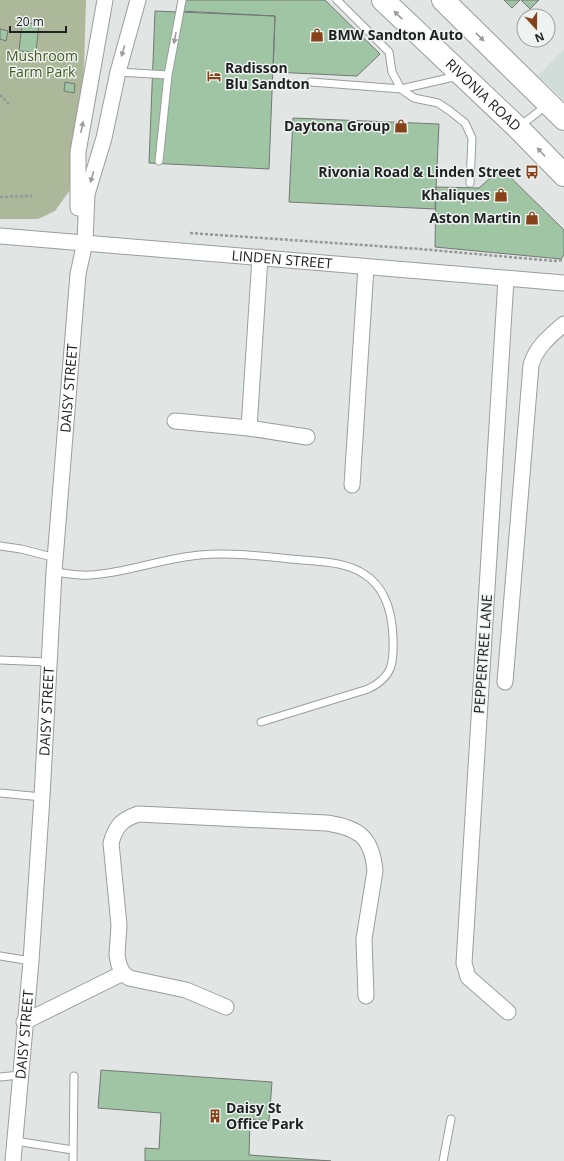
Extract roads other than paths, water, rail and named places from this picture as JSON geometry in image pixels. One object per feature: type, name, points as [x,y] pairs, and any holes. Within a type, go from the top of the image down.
[{"type":"main road","name":"RIVONIA ROAD","points":[[383,0],[518,128],[564,175]]},
{"type":"main road","points":[[443,0],[564,120]]},
{"type":"street","name":"DAISY STREET","points":[[13,1161],[24,1022],[31,961],[42,796],[48,662],[80,261],[82,194],[78,152],[105,0]]},
{"type":"street","name":"DAISY STREET","points":[[82,194],[104,138],[118,72],[138,0]]},
{"type":"street","name":"LINDEN STREET","points":[[0,236],[564,283]]},
{"type":"street","points":[[249,428],[260,257]]},
{"type":"street","points":[[352,485],[366,267]]},
{"type":"street","name":"PEPPERTREE LANE","points":[[506,279],[464,963],[468,977],[508,1012]]},
{"type":"street","points":[[505,682],[531,365],[533,357],[543,343],[564,324]]},
{"type":"street","points":[[175,421],[249,428],[307,437]]},
{"type":"street","points":[[226,1007],[186,990],[129,978],[122,973],[117,955],[119,925],[111,843],[114,832],[124,819],[138,814],[327,822],[352,828],[364,836],[374,862],[375,871],[364,939],[366,996]]},
{"type":"street","points":[[24,1022],[122,973]]},
{"type":"lane","points":[[159,161],[168,75],[182,0]]},
{"type":"lane","points":[[337,0],[390,52],[392,72],[401,89],[414,98],[438,103],[465,123],[472,138],[470,183]]},
{"type":"lane","points":[[118,72],[168,75]]},
{"type":"lane","points":[[311,82],[401,89],[462,75]]},
{"type":"lane","points":[[518,128],[548,104]]},
{"type":"lane","points":[[0,546],[20,549],[55,565],[89,575],[200,555],[253,555],[334,563],[363,574],[382,592],[391,619],[394,654],[392,667],[387,675],[379,684],[368,689],[261,722]]},
{"type":"lane","points":[[0,660],[48,662]]},
{"type":"lane","points":[[0,792],[42,796]]},
{"type":"lane","points":[[0,956],[31,961]]},
{"type":"lane","points":[[0,1078],[20,1075]]},
{"type":"lane","points":[[73,1161],[74,1076]]},
{"type":"lane","points":[[443,1161],[451,1119]]},
{"type":"lane","points":[[15,1141],[73,1150]]},
{"type":"place","name":"BMW Sandton Auto","points":[[317,35]]},
{"type":"place","name":"Radisson Blu Sandton","points":[[214,76]]},
{"type":"place","name":"Daytona Group","points":[[401,126]]},
{"type":"place","name":"Rivonia Road & Linden Street","points":[[532,172]]},
{"type":"place","name":"Khaliques","points":[[501,195]]},
{"type":"place","name":"Aston Martin","points":[[532,218]]},
{"type":"place","name":"Daisy St Office Park","points":[[215,1116]]},
{"type":"park label","name":"Mushroom Farm Park","points":[[42,64]]}]
